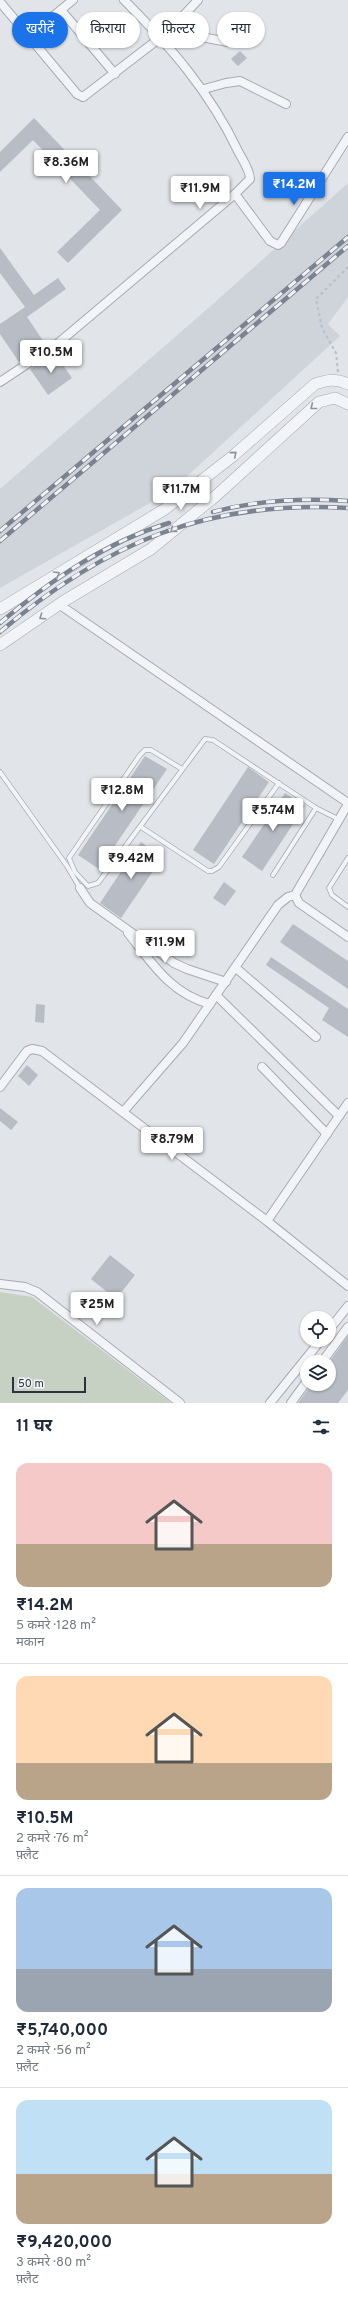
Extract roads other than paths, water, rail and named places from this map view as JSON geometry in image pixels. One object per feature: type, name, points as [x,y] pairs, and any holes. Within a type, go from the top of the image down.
[{"type":"street","points":[[59,12],[73,0]]},
{"type":"street","points":[[124,0],[148,24]]},
{"type":"street","points":[[187,12],[198,0]]},
{"type":"street","points":[[0,2],[12,16]]},
{"type":"street","points":[[61,10],[115,74]]},
{"type":"street","points":[[39,48],[80,97],[86,96],[148,47]]},
{"type":"street","points":[[0,382],[57,344],[235,194],[248,181],[250,176],[228,129],[204,89],[170,48]]},
{"type":"street","points":[[204,89],[240,81],[286,104]]},
{"type":"street","points":[[235,194],[270,241],[278,245],[281,243],[348,136]]},
{"type":"street","points":[[0,609],[165,509],[232,456],[315,384],[328,380],[343,382],[335,398]]},
{"type":"street","points":[[0,645],[60,605],[151,548],[218,494],[304,414],[319,402],[335,398],[348,404]]},
{"type":"street","points":[[60,605],[348,804],[295,895],[288,897],[278,905],[183,1043],[123,1112]]},
{"type":"street","points":[[80,888],[90,903],[174,962],[187,969],[226,982]]},
{"type":"street","points":[[295,895],[299,904],[348,937]]},
{"type":"street","points":[[122,925],[159,972],[190,998],[210,1004]]},
{"type":"street","points":[[236,968],[316,1037]]},
{"type":"street","points":[[216,995],[339,1116]]},
{"type":"street","points":[[0,1087],[27,1051],[37,1049],[267,1221],[348,1286]]},
{"type":"street","points":[[262,1067],[327,1134]]},
{"type":"street","points":[[267,1221],[348,1103]]},
{"type":"street","points":[[0,1284],[25,1287],[37,1292],[180,1403]]},
{"type":"street","points":[[336,1321],[348,1306]]},
{"type":"street","points":[[327,1355],[348,1327]]},
{"type":"street","points":[[275,1401],[316,1347]]},
{"type":"street","points":[[291,1403],[300,1391]]},
{"type":"lane","points":[[182,769],[151,750],[142,752],[68,858],[69,862],[88,886],[98,883],[141,827],[182,769],[201,742],[210,738],[316,808],[338,820]]},
{"type":"lane","points":[[0,772],[67,866],[80,888]]},
{"type":"lane","points":[[141,827],[208,871],[212,871],[219,866],[279,783]]},
{"type":"lane","points":[[272,875],[316,808]]},
{"type":"lane","points":[[348,858],[329,888],[332,895],[348,907]]},
{"type":"railway","points":[[0,531],[348,237]]},
{"type":"railway","points":[[0,541],[348,246]]},
{"type":"railway","points":[[213,512],[263,502],[297,500],[348,501]]},
{"type":"railway","points":[[0,632],[40,601],[79,574],[120,551],[161,533],[204,520],[249,511],[297,507],[348,508]]},
{"type":"railway","points":[[0,623],[38,592],[79,564],[123,541],[145,531],[169,523]]}]
